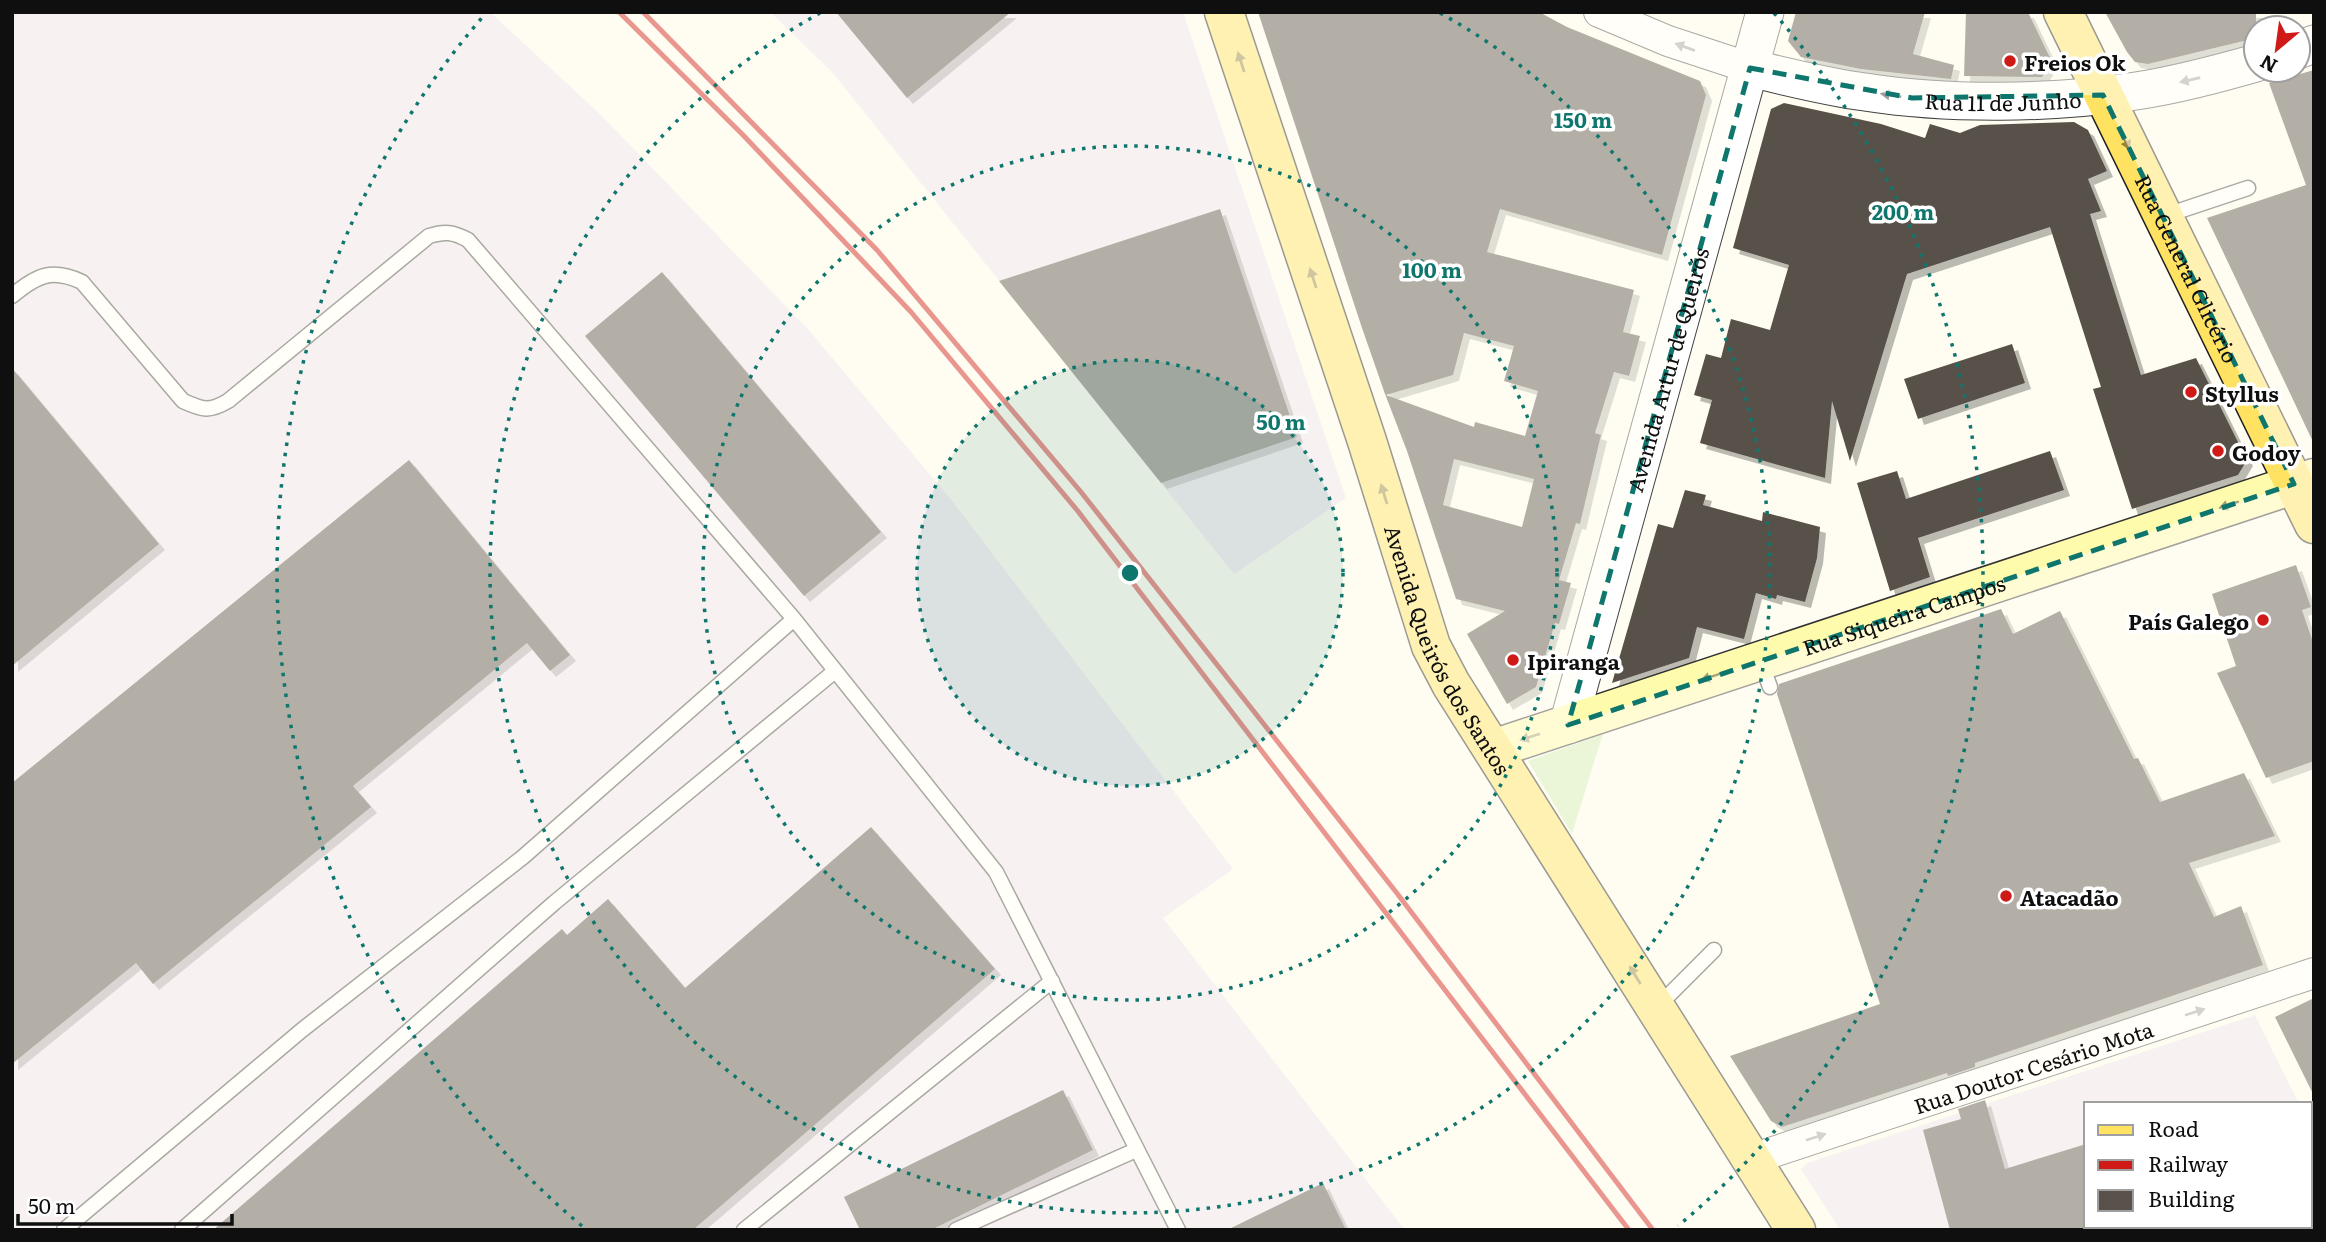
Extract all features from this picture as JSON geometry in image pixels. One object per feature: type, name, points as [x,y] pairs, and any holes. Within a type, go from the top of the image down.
[{"type":"main road","name":"Avenida Queirós dos Santos","points":[[1224,12],[1363,428],[1431,646],[1440,665],[1796,1230]]},
{"type":"main road","name":"Rua General Glicério","points":[[2063,12],[2162,216],[2304,481],[2314,524]]},
{"type":"main road","name":"Rua Siqueira Campos","points":[[1493,749],[1567,725],[1765,674],[2304,481]]},
{"type":"street","points":[[1600,12],[1668,41],[1750,68]]},
{"type":"street","name":"Avenida Artur de Queirós","points":[[1567,725],[1765,12]]},
{"type":"street","name":"Rua 11 de Junho","points":[[1750,68],[1863,92],[1962,100],[2061,99],[2103,95],[2171,84],[2242,66]]},
{"type":"street","name":"Rua Doutor Cesário Mota","points":[[1752,1159],[2314,973]]},
{"type":"lane","points":[[2162,216],[2248,188]]},
{"type":"lane","points":[[12,296],[44,276],[63,273],[82,282],[183,401],[199,408],[214,409],[239,392],[429,236],[443,232],[454,233],[468,240],[794,620],[996,872],[1178,1230]]},
{"type":"lane","points":[[64,1230],[302,1031],[523,857],[794,620]]},
{"type":"lane","points":[[182,1230],[554,903],[835,671]]},
{"type":"lane","points":[[1656,1008],[1714,950]]},
{"type":"lane","points":[[744,1230],[1052,981]]},
{"type":"lane","points":[[956,1230],[1136,1150]]},
{"type":"highlighted area","points":[[1750,68],[1912,98],[2103,95],[2294,484],[1568,725]]},
{"type":"shaded area","points":[[12,12],[490,12],[601,115],[808,329],[953,502],[1233,869],[1163,918],[1405,1230],[12,1230]]},
{"type":"shaded area","points":[[770,12],[1183,12],[1346,498],[1234,574],[832,72]]},
{"type":"shaded area","points":[[2255,1015],[2298,1102],[2084,1102],[2084,1228],[2312,1228],[2312,1130],[2314,1230],[1840,1230],[1801,1169],[1807,1163]]},
{"type":"green space","points":[[1603,734],[1600,743],[1572,834],[1528,761]]},
{"type":"building","points":[[836,12],[1011,12],[907,98]]},
{"type":"building","points":[[1258,12],[1539,12],[1567,27],[1700,81],[1706,95],[1662,255],[1500,209],[1487,252],[1634,290],[1623,332],[1640,336],[1629,376],[1614,372],[1595,433],[1601,435],[1580,524],[1576,523],[1559,580],[1571,583],[1559,624],[1555,623],[1536,687],[1507,704],[1467,634],[1505,611],[1456,599],[1407,451],[1385,394]],"holes":[[[1464,333],[1514,346],[1504,381],[1538,391],[1525,436],[1475,422],[1474,427],[1386,395],[1453,375]],[[1454,459],[1534,479],[1522,527],[1443,505]]]},
{"type":"building","points":[[1796,12],[1925,12],[1913,54],[1954,65],[1951,79],[1861,69],[1801,57],[1788,41]]},
{"type":"building","points":[[1966,12],[2028,12],[2052,62],[2042,77],[1964,76]]},
{"type":"building","points":[[2105,12],[2256,12],[2242,14],[2242,41],[2148,64],[2135,62]]},
{"type":"building","points":[[2312,71],[2314,444],[2207,218],[2306,185],[2269,84],[2312,84]]},
{"type":"building","points":[[1784,103],[1881,124],[1925,138],[1930,124],[1960,133],[1980,125],[2074,122],[2088,130],[2107,171],[2088,179],[2101,211],[2090,214],[2141,375],[2196,358],[2247,460],[2238,475],[2132,509],[2093,389],[2101,387],[2050,227],[1907,274],[1850,461],[1832,401],[1825,478],[1700,443],[1712,400],[1694,395],[1706,354],[1721,358],[1731,319],[1770,330],[1789,265],[1733,248],[1771,109]]},
{"type":"building","points":[[1220,209],[1297,437],[1161,483],[999,281]]},
{"type":"building","points":[[662,272],[881,532],[804,596],[585,336]]},
{"type":"building","points":[[2012,344],[2025,383],[1918,419],[1904,379]]},
{"type":"building","points":[[12,368],[159,544],[12,666]]},
{"type":"building","points":[[2050,451],[2064,490],[1918,538],[1930,577],[1890,591],[1857,483],[1897,471],[1906,499]]},
{"type":"building","points":[[409,460],[570,655],[550,671],[527,643],[353,786],[371,807],[153,984],[136,963],[12,1064],[12,783]]},
{"type":"building","points":[[1685,490],[1706,495],[1703,505],[1762,521],[1763,512],[1820,527],[1817,558],[1805,602],[1777,595],[1776,599],[1756,593],[1744,639],[1697,627],[1689,658],[1612,683],[1658,524],[1673,528]]},
{"type":"building","points":[[2296,565],[2311,607],[2302,610],[2314,645],[2314,761],[2266,778],[2217,673],[2236,666],[2212,594]]},
{"type":"building","name":"Atacadão","points":[[2001,609],[2013,634],[2060,611],[2134,759],[2138,758],[2160,802],[2244,773],[2275,836],[2189,863],[2214,917],[2241,906],[2263,965],[1975,1063],[1975,1067],[1948,1076],[1947,1073],[1782,1127],[1771,1121],[1730,1056],[1880,1004],[1777,694],[1779,684]]},
{"type":"building","points":[[871,827],[995,969],[693,1230],[213,1230],[562,929],[567,935],[608,899],[685,988]]},
{"type":"building","points":[[2314,998],[2314,1096],[2275,1017]]},
{"type":"building","points":[[1063,1090],[1093,1150],[931,1230],[860,1230],[844,1197]]},
{"type":"building","points":[[1985,1100],[2005,1169],[2084,1145],[2086,1230],[1950,1230],[1923,1130],[1961,1119],[1958,1109]]},
{"type":"building","points":[[1323,1183],[1346,1230],[1227,1230]]},
{"type":"railway","points":[[619,12],[743,135],[911,312],[1077,510],[1629,1230]]},
{"type":"railway","points":[[643,12],[877,250],[1081,492],[1396,892],[1653,1230]]},
{"type":"place","name":"Freios Ok","points":[[2010,61]]},
{"type":"place","name":"Styllus","points":[[2191,392]]},
{"type":"place","name":"Godoy","points":[[2218,451]]},
{"type":"place","name":"País Galego","points":[[2263,620]]},
{"type":"place","name":"Ipiranga","points":[[1513,660]]},
{"type":"place","name":"Atacadão","points":[[2006,896]]}]
